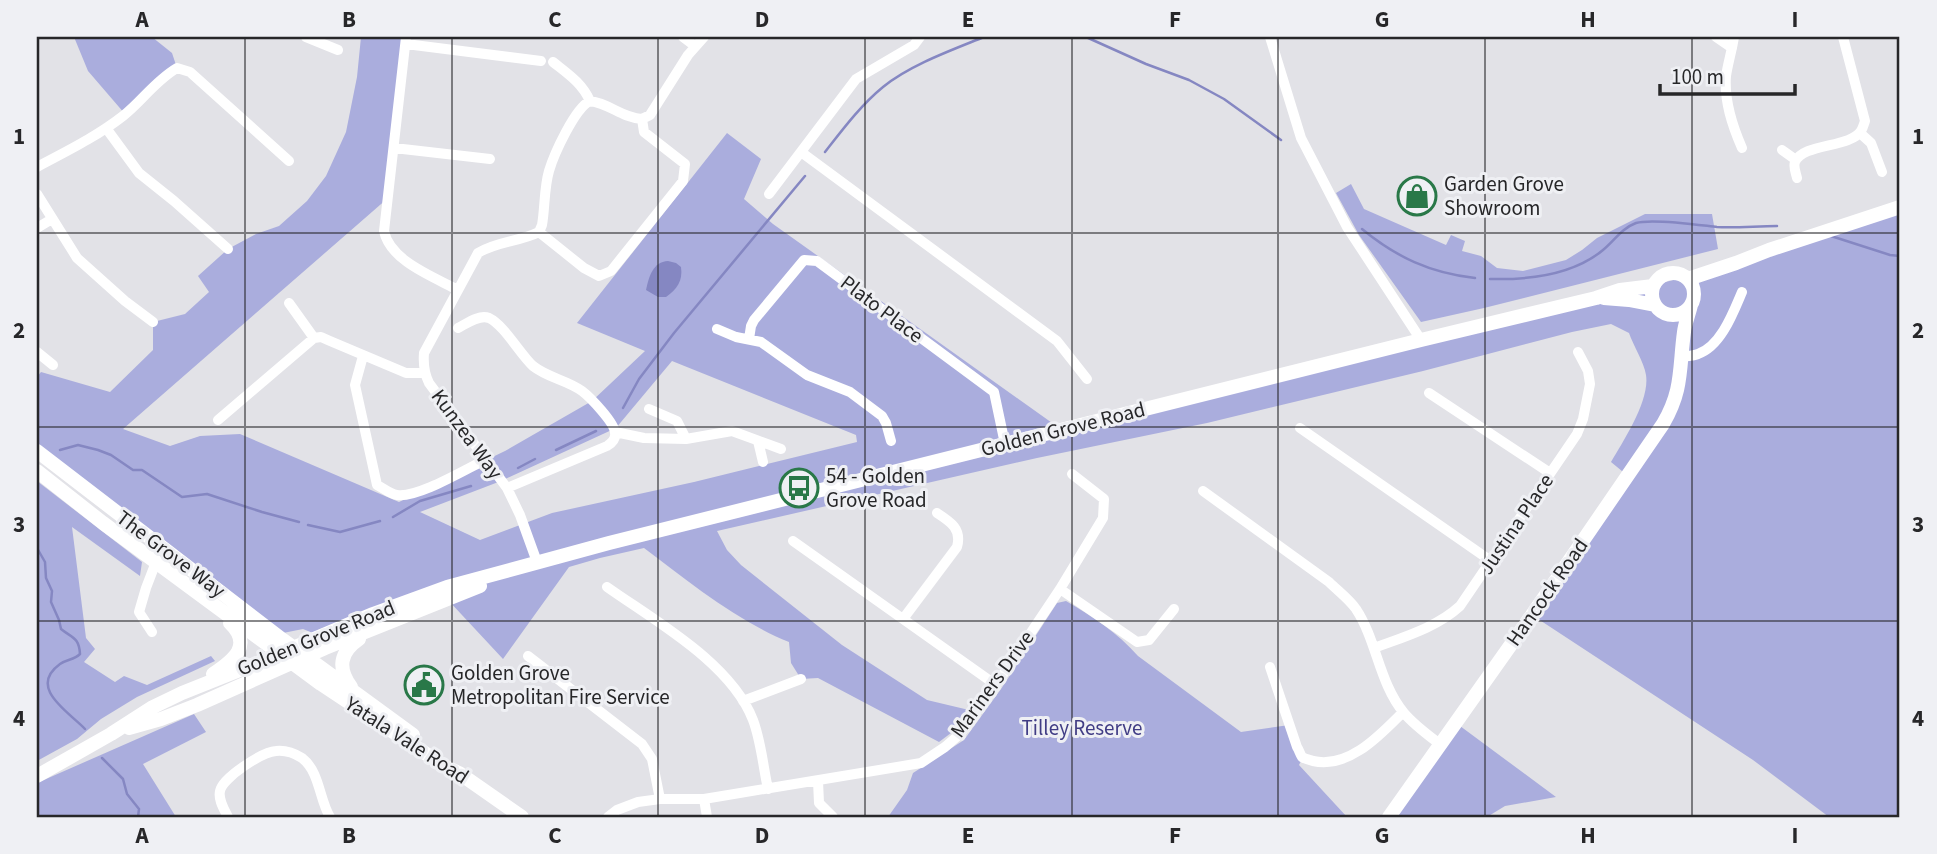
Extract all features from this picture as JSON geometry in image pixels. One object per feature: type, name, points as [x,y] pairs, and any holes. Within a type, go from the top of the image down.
[{"type":"main road","points":[[1688,279],[1900,207]]},
{"type":"main road","points":[[1693,300],[1692,284],[1675,272],[1656,280],[1653,286],[1652,299],[1663,313],[1681,313],[1693,300],[1705,283],[1736,263]]},
{"type":"main road","name":"Golden Grove Road","points":[[111,734],[161,719],[270,673],[293,655],[373,614],[447,587],[1620,290],[1653,286]]},
{"type":"main road","name":"Golden Grove Road","points":[[1596,298],[1655,305]]},
{"type":"main road","name":"Hancock Road","points":[[1389,817],[1673,408],[1681,374],[1684,329],[1693,300]]},
{"type":"main road","name":"Hancock Road","points":[[1668,314],[1681,357]]},
{"type":"main road","name":"The Grove Way","points":[[37,450],[293,655]]},
{"type":"main road","name":"The Grove Way","points":[[37,471],[156,562],[293,655]]},
{"type":"main road","name":"Golden Grove Road","points":[[37,776],[153,707],[182,693],[372,630],[534,563]]},
{"type":"main road","points":[[182,580],[229,622],[239,633],[241,640],[238,653],[232,659],[182,693]]},
{"type":"main road","points":[[358,694],[344,676],[342,662],[348,647],[372,630]]},
{"type":"main road","name":"Yatala Vale Road","points":[[293,655],[358,694],[447,760],[459,773]]},
{"type":"main road","name":"Yatala Vale Road","points":[[293,655],[342,699],[459,773],[522,817]]},
{"type":"main road","points":[[270,673],[290,673],[342,699]]},
{"type":"street","points":[[306,37],[338,50]]},
{"type":"street","points":[[683,37],[695,47]]},
{"type":"street","points":[[642,119],[644,132],[685,164],[683,181],[611,271],[599,276],[584,268],[538,232],[542,226],[549,171],[573,118],[583,104],[590,101],[602,103],[621,115],[642,119],[650,115],[704,37]]},
{"type":"street","points":[[769,194],[856,79],[914,45],[920,37]]},
{"type":"street","points":[[1270,37],[1301,138],[1347,228],[1421,340]]},
{"type":"street","points":[[1716,37],[1732,48]]},
{"type":"street","points":[[1734,37],[1726,75],[1726,90],[1731,123],[1742,148]]},
{"type":"street","points":[[1797,178],[1794,165],[1800,156],[1821,146],[1848,141],[1860,133],[1865,121],[1843,37]]},
{"type":"street","points":[[458,290],[395,254],[385,238],[406,40],[541,61]]},
{"type":"street","points":[[553,62],[578,82],[590,101]]},
{"type":"street","points":[[37,167],[106,128],[125,114],[163,76],[177,68],[190,72],[289,161]]},
{"type":"street","points":[[106,128],[139,173],[228,249]]},
{"type":"street","points":[[1860,133],[1871,143],[1882,172]]},
{"type":"street","points":[[394,148],[490,159]]},
{"type":"street","points":[[1782,150],[1796,160]]},
{"type":"street","points":[[801,152],[1056,341],[1087,379]]},
{"type":"street","points":[[37,194],[76,258],[153,322]]},
{"type":"street","points":[[37,228],[52,219]]},
{"type":"street","name":"Kunzea Way","points":[[534,563],[520,514],[507,488],[429,383],[424,373],[424,353],[478,253],[488,246],[538,232]]},
{"type":"street","name":"Plato Place","points":[[749,339],[754,320],[797,267],[804,260],[817,261],[994,392],[1005,444]]},
{"type":"street","points":[[1681,357],[1699,354],[1711,346],[1733,313],[1742,292]]},
{"type":"street","points":[[289,303],[314,338]]},
{"type":"street","points":[[458,328],[483,317],[489,318],[531,364],[544,374],[582,391],[610,421],[615,432],[613,441],[607,446],[507,488]]},
{"type":"street","points":[[717,329],[736,337],[761,342],[807,375],[853,394],[882,416],[891,441]]},
{"type":"street","points":[[218,420],[314,338],[321,337],[406,373],[424,373]]},
{"type":"street","points":[[37,352],[53,365]]},
{"type":"street","name":"Justina Place","points":[[1374,648],[1439,622],[1460,607],[1577,433],[1583,419],[1590,384],[1588,371],[1578,352]]},
{"type":"street","points":[[363,356],[355,385],[377,485],[394,495],[406,495],[485,460]]},
{"type":"street","points":[[1429,393],[1550,474]]},
{"type":"street","points":[[649,409],[677,421],[686,439]]},
{"type":"street","points":[[1300,428],[1491,561]]},
{"type":"street","points":[[615,432],[645,438],[686,439],[732,431],[781,449]]},
{"type":"street","points":[[758,441],[763,462]]},
{"type":"street","name":"Mariners Drive","points":[[608,817],[626,806],[660,799],[704,799],[921,762],[945,747],[960,734],[996,685],[1103,518],[1104,499],[1072,474]]},
{"type":"street","points":[[1203,491],[1329,582],[1356,609],[1388,686],[1403,712],[1441,744]]},
{"type":"street","points":[[903,619],[957,547],[960,538],[957,529],[937,513]]},
{"type":"street","points":[[793,541],[996,685]]},
{"type":"street","points":[[152,632],[139,611],[156,562]]},
{"type":"street","points":[[607,587],[699,652],[725,677],[753,719],[768,789]]},
{"type":"street","points":[[1060,589],[1137,642],[1149,640],[1174,609]]},
{"type":"street","points":[[128,615],[139,611]]},
{"type":"street","points":[[527,656],[642,744],[652,759],[660,799]]},
{"type":"street","points":[[1270,667],[1297,747],[1308,760],[1329,762],[1351,755],[1372,741],[1403,712]]},
{"type":"street","points":[[743,701],[801,680]]},
{"type":"street","points":[[228,817],[219,796],[223,782],[268,753],[284,751],[304,760],[313,772],[330,817]]},
{"type":"street","points":[[818,781],[820,803],[833,817]]},
{"type":"street","points":[[704,799],[707,817]]},
{"type":"green space","points":[[74,37],[152,37],[172,53],[177,68],[125,114],[88,71]]},
{"type":"green space","points":[[361,37],[406,37],[388,198],[123,429],[170,446],[200,436],[240,434],[399,502],[505,451],[592,401],[645,351],[577,323],[727,133],[761,159],[744,199],[773,224],[1062,430],[1698,274],[1900,212],[1900,817],[1829,817],[1753,760],[1532,615],[1628,476],[1611,462],[1640,408],[1646,375],[1629,333],[1611,324],[1207,423],[1037,458],[717,531],[727,550],[741,565],[842,645],[927,700],[969,710],[955,730],[939,742],[818,678],[801,679],[791,663],[789,642],[732,612],[644,548],[569,567],[503,659],[448,600],[320,636],[303,629],[278,634],[37,450],[37,377],[41,372],[110,392],[153,350],[153,322],[185,314],[209,292],[198,276],[228,249],[256,234],[279,226],[307,201],[326,176],[346,132],[357,77]],"holes":[[[672,361],[856,435],[857,442],[552,513],[480,540],[420,512],[501,481],[616,428]]]},
{"type":"green space","points":[[1351,184],[1364,209],[1446,245],[1451,235],[1465,241],[1462,251],[1481,256],[1497,268],[1523,271],[1566,260],[1597,238],[1645,214],[1712,214],[1718,249],[1421,322],[1359,235],[1336,193]]},
{"type":"green space","points":[[37,481],[142,562],[140,576],[72,527],[86,638],[95,649],[84,662],[115,682],[124,676],[147,685],[211,656],[215,661],[137,697],[101,719],[77,739],[37,761]]},
{"type":"green space","name":"Tilley Reserve","points":[[1066,601],[1104,625],[1138,656],[1241,732],[1289,725],[1303,757],[1299,765],[1347,817],[888,817],[907,790],[913,773],[964,740],[1057,603]]},
{"type":"green space","points":[[194,714],[206,732],[143,764],[176,817],[37,817],[37,783]]},
{"type":"green space","points":[[1456,723],[1556,797],[1505,806],[1487,817],[1389,817]]},
{"type":"shaded area","points":[[668,261],[681,267],[680,281],[666,297],[658,297],[646,290],[655,267]]},
{"type":"waterway","points":[[825,152],[860,109],[894,79],[984,37]]},
{"type":"waterway","points":[[1086,37],[1189,80],[1224,99],[1281,140]]},
{"type":"waterway","points":[[623,408],[639,379],[674,333],[805,176]]},
{"type":"waterway","points":[[1490,279],[1535,277],[1578,265],[1603,250],[1622,231],[1636,223],[1664,222],[1724,227],[1777,226]]},
{"type":"waterway","points":[[1362,229],[1388,248],[1414,262],[1443,272],[1475,278]]},
{"type":"waterway","points":[[1831,236],[1900,256]]},
{"type":"waterway","points":[[556,450],[596,431]]},
{"type":"waterway","points":[[60,450],[78,445],[98,450],[111,455],[133,470],[142,470],[182,497],[207,494],[299,522]]},
{"type":"waterway","points":[[518,468],[535,459]]},
{"type":"waterway","points":[[393,517],[420,501],[471,486]]},
{"type":"waterway","points":[[308,525],[340,532],[380,521]]},
{"type":"waterway","points":[[37,548],[45,562],[46,578],[52,591],[51,602],[61,629],[76,641],[80,654],[60,664],[51,673],[49,691],[61,707],[85,729]]},
{"type":"waterway","points":[[102,758],[123,779],[127,794],[139,809],[138,817]]},
{"type":"place","name":"Garden Grove Showroom","points":[[1417,196]]},
{"type":"place","name":"54 - Golden Grove Road","points":[[799,488]]},
{"type":"place","name":"Golden Grove Metropolitan Fire Service","points":[[424,685]]}]
